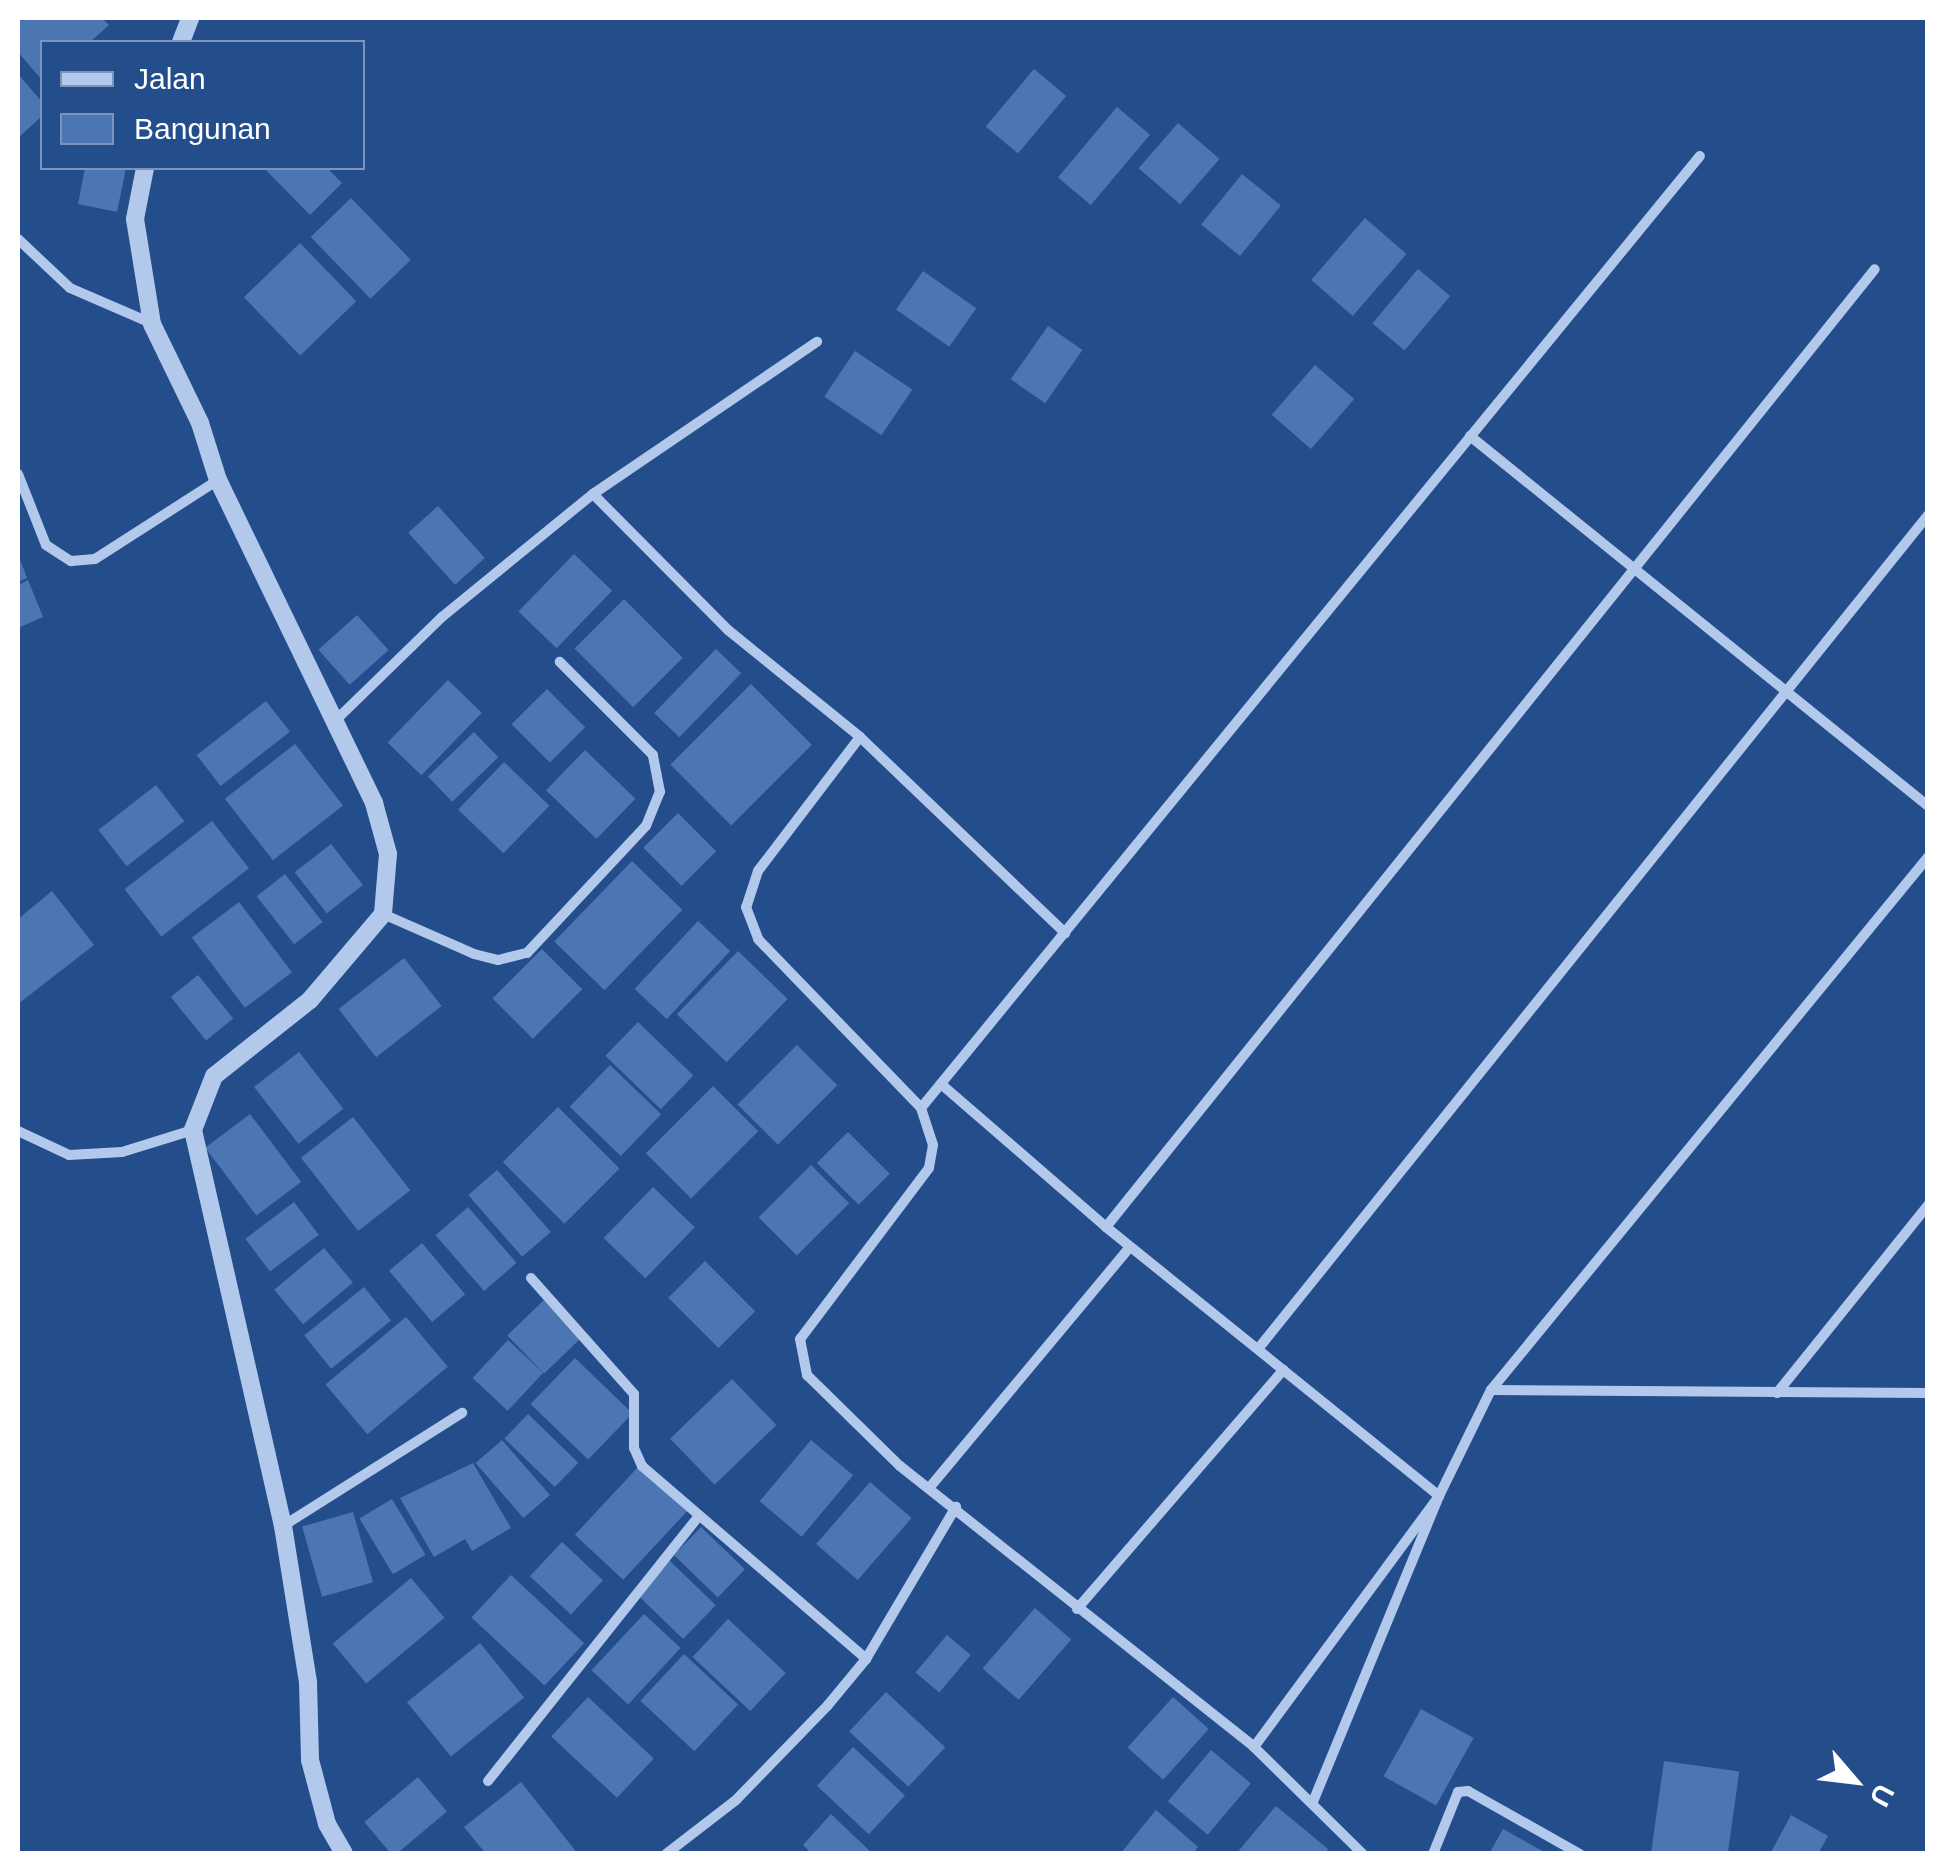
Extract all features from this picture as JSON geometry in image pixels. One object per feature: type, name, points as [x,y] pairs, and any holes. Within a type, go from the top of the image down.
[{"type":"street","points":[[921,1108],[1700,156]]},
{"type":"street","points":[[145,170],[134,219],[152,324],[200,423],[218,480],[374,803],[388,854],[383,914],[310,1000],[214,1076],[193,1130],[283,1526],[308,1682],[310,1760],[327,1824],[344,1854]]},
{"type":"street","points":[[18,240],[70,288],[152,324]]},
{"type":"street","points":[[1106,1227],[1876,269]]},
{"type":"street","points":[[336,719],[442,616],[592,494],[817,342]]},
{"type":"street","points":[[1470,436],[1928,806]]},
{"type":"street","points":[[18,474],[46,546],[71,561],[95,559],[218,480]]},
{"type":"street","points":[[592,494],[728,630],[860,737],[1064,933]]},
{"type":"street","points":[[1258,1349],[1928,515]]},
{"type":"street","points":[[383,914],[474,954],[498,960],[526,952],[646,826],[660,792],[654,754],[560,662]]},
{"type":"street","points":[[860,737],[758,871],[746,907],[758,939],[921,1108],[933,1145],[929,1168],[810,1324],[800,1355],[828,1402],[1077,1609],[1254,1748],[1313,1801],[1363,1854]]},
{"type":"street","points":[[1313,1801],[1439,1496],[1492,1390],[1928,857]]},
{"type":"street","points":[[941,1084],[1130,1247],[1439,1496]]},
{"type":"street","points":[[18,1131],[69,1155],[122,1152],[193,1130]]},
{"type":"street","points":[[1776,1393],[1928,1205]]},
{"type":"street","points":[[930,1488],[1130,1247]]},
{"type":"street","points":[[531,1278],[634,1394],[634,1448],[642,1466],[866,1659]]},
{"type":"street","points":[[1077,1609],[1283,1370]]},
{"type":"street","points":[[1492,1390],[1928,1393]]},
{"type":"street","points":[[283,1526],[462,1413]]},
{"type":"street","points":[[1254,1748],[1439,1496]]},
{"type":"street","points":[[666,1854],[736,1800],[866,1659],[956,1507]]},
{"type":"street","points":[[488,1780],[698,1517]]},
{"type":"street","points":[[1433,1854],[1458,1792],[1468,1791],[1580,1854]]},
{"type":"building","points":[[18,18],[102,18],[109,25],[92,40],[40,40],[40,78],[18,52]]},
{"type":"building","points":[[1034,69],[1066,96],[1018,153],[986,126]]},
{"type":"building","points":[[18,74],[40,100],[40,118],[18,138]]},
{"type":"building","points":[[1117,107],[1150,135],[1091,205],[1058,177]]},
{"type":"building","points":[[1178,123],[1220,159],[1180,204],[1139,168]]},
{"type":"building","points":[[85,170],[126,170],[117,212],[78,204]]},
{"type":"building","points":[[266,170],[329,170],[342,183],[310,215]]},
{"type":"building","points":[[1242,174],[1281,205],[1240,256],[1201,225]]},
{"type":"building","points":[[351,198],[411,260],[370,299],[311,237]]},
{"type":"building","points":[[1365,218],[1407,254],[1353,316],[1311,280]]},
{"type":"building","points":[[300,243],[356,301],[300,355],[244,297]]},
{"type":"building","points":[[1418,269],[1450,296],[1405,350],[1372,323]]},
{"type":"building","points":[[923,271],[976,308],[949,347],[896,310]]},
{"type":"building","points":[[1048,326],[1082,350],[1045,403],[1011,379]]},
{"type":"building","points":[[855,351],[912,390],[881,435],[824,397]]},
{"type":"building","points":[[1315,365],[1354,399],[1311,449],[1272,415]]},
{"type":"building","points":[[438,506],[485,558],[455,585],[408,533]]},
{"type":"building","points":[[18,554],[27,578],[18,582]]},
{"type":"building","points":[[574,554],[612,591],[557,648],[518,612]]},
{"type":"building","points":[[28,580],[43,617],[18,628],[18,585]]},
{"type":"building","points":[[624,599],[683,658],[633,707],[575,648]]},
{"type":"building","points":[[357,615],[388,650],[350,685],[318,650]]},
{"type":"building","points":[[716,649],[741,673],[679,737],[654,713]]},
{"type":"building","points":[[448,680],[482,713],[421,775],[388,743]]},
{"type":"building","points":[[751,684],[812,745],[731,825],[670,765]]},
{"type":"building","points":[[547,689],[585,727],[550,763],[512,724]]},
{"type":"building","points":[[266,701],[290,732],[221,786],[197,755]]},
{"type":"building","points":[[474,732],[498,757],[452,802],[428,776]]},
{"type":"building","points":[[295,744],[343,805],[273,860],[225,799]]},
{"type":"building","points":[[585,750],[635,799],[596,839],[546,790]]},
{"type":"building","points":[[504,762],[549,806],[503,853],[458,809]]},
{"type":"building","points":[[156,785],[184,821],[127,866],[98,830]]},
{"type":"building","points":[[678,813],[716,851],[682,886],[643,848]]},
{"type":"building","points":[[212,821],[249,868],[161,937],[125,889]]},
{"type":"building","points":[[331,844],[363,885],[327,913],[295,872]]},
{"type":"building","points":[[632,861],[682,910],[605,990],[554,942]]},
{"type":"building","points":[[285,874],[323,922],[294,944],[257,896]]},
{"type":"building","points":[[52,891],[94,945],[18,1004],[18,919]]},
{"type":"building","points":[[239,902],[292,972],[245,1008],[192,938]]},
{"type":"building","points":[[698,921],[730,951],[667,1019],[635,989]]},
{"type":"building","points":[[542,949],[582,989],[533,1039],[493,998]]},
{"type":"building","points":[[738,951],[788,999],[727,1062],[677,1014]]},
{"type":"building","points":[[404,958],[442,1006],[376,1057],[339,1009]]},
{"type":"building","points":[[198,975],[233,1019],[206,1041],[171,997]]},
{"type":"building","points":[[638,1022],[693,1075],[661,1109],[605,1056]]},
{"type":"building","points":[[797,1045],[837,1085],[778,1145],[738,1104]]},
{"type":"building","points":[[299,1052],[343,1109],[298,1144],[254,1087]]},
{"type":"building","points":[[610,1065],[661,1114],[621,1156],[570,1107]]},
{"type":"building","points":[[713,1086],[758,1131],[691,1198],[646,1153]]},
{"type":"building","points":[[558,1107],[620,1169],[564,1224],[503,1162]]},
{"type":"building","points":[[250,1114],[301,1182],[256,1216],[205,1148]]},
{"type":"building","points":[[353,1117],[410,1190],[358,1231],[301,1158]]},
{"type":"building","points":[[848,1132],[890,1174],[859,1205],[817,1163]]},
{"type":"building","points":[[811,1165],[849,1203],[797,1256],[759,1217]]},
{"type":"building","points":[[497,1170],[551,1232],[522,1257],[468,1195]]},
{"type":"building","points":[[653,1187],[695,1227],[645,1278],[604,1238]]},
{"type":"building","points":[[294,1202],[319,1235],[270,1271],[245,1239]]},
{"type":"building","points":[[468,1207],[517,1263],[484,1291],[436,1235]]},
{"type":"building","points":[[422,1243],[465,1294],[432,1322],[389,1271]]},
{"type":"building","points":[[324,1248],[353,1282],[303,1324],[274,1290]]},
{"type":"building","points":[[705,1261],[755,1311],[718,1348],[668,1298]]},
{"type":"building","points":[[364,1287],[391,1320],[331,1369],[304,1335]]},
{"type":"building","points":[[544,1300],[581,1338],[544,1374],[507,1335]]},
{"type":"building","points":[[406,1317],[448,1367],[367,1434],[326,1384]]},
{"type":"building","points":[[508,1340],[543,1373],[508,1411],[473,1378]]},
{"type":"building","points":[[575,1358],[633,1414],[588,1460],[531,1404]]},
{"type":"building","points":[[732,1379],[776,1425],[715,1485],[670,1439]]},
{"type":"building","points":[[528,1414],[578,1463],[555,1487],[504,1438]]},
{"type":"building","points":[[502,1440],[550,1495],[523,1518],[476,1463]]},
{"type":"building","points":[[811,1440],[853,1475],[802,1537],[760,1501]]},
{"type":"building","points":[[473,1463],[511,1528],[472,1551],[465,1539],[434,1557],[400,1498]]},
{"type":"building","points":[[639,1466],[687,1511],[623,1580],[575,1535]]},
{"type":"building","points":[[870,1482],[912,1518],[858,1580],[816,1544]]},
{"type":"building","points":[[392,1499],[425,1555],[393,1574],[359,1519]]},
{"type":"building","points":[[353,1512],[373,1582],[322,1597],[302,1527]]},
{"type":"building","points":[[701,1527],[745,1569],[718,1597],[674,1555]]},
{"type":"building","points":[[562,1542],[603,1580],[571,1615],[530,1576]]},
{"type":"building","points":[[669,1560],[716,1605],[683,1639],[636,1594]]},
{"type":"building","points":[[511,1575],[584,1643],[545,1686],[471,1617]]},
{"type":"building","points":[[411,1578],[444,1618],[366,1683],[333,1644]]},
{"type":"building","points":[[1035,1608],[1071,1639],[1019,1700],[983,1668]]},
{"type":"building","points":[[644,1614],[681,1648],[628,1704],[591,1670]]},
{"type":"building","points":[[728,1619],[786,1673],[750,1711],[693,1657]]},
{"type":"building","points":[[947,1635],[971,1655],[939,1692],[916,1673]]},
{"type":"building","points":[[480,1643],[524,1697],[451,1757],[407,1702]]},
{"type":"building","points":[[684,1654],[738,1704],[694,1751],[640,1701]]},
{"type":"building","points":[[886,1692],[945,1747],[908,1787],[849,1731]]},
{"type":"building","points":[[588,1697],[654,1758],[617,1798],[551,1736]]},
{"type":"building","points":[[1173,1697],[1209,1729],[1163,1780],[1127,1748]]},
{"type":"building","points":[[1421,1709],[1473,1738],[1436,1805],[1384,1776]]},
{"type":"building","points":[[853,1747],[905,1795],[869,1834],[817,1786]]},
{"type":"building","points":[[1211,1750],[1251,1783],[1208,1835],[1168,1801]]},
{"type":"building","points":[[1664,1761],[1739,1772],[1728,1854],[1651,1854]]},
{"type":"building","points":[[418,1777],[447,1811],[396,1854],[391,1854],[364,1822]]},
{"type":"building","points":[[521,1782],[578,1854],[486,1854],[464,1827]]},
{"type":"building","points":[[1276,1806],[1328,1849],[1324,1854],[1236,1854]]},
{"type":"building","points":[[1156,1810],[1198,1847],[1193,1854],[1120,1854]]},
{"type":"building","points":[[831,1814],[873,1854],[812,1854],[803,1845]]},
{"type":"building","points":[[1791,1815],[1828,1836],[1818,1854],[1770,1854]]},
{"type":"building","points":[[1503,1829],[1548,1854],[1489,1854]]}]
